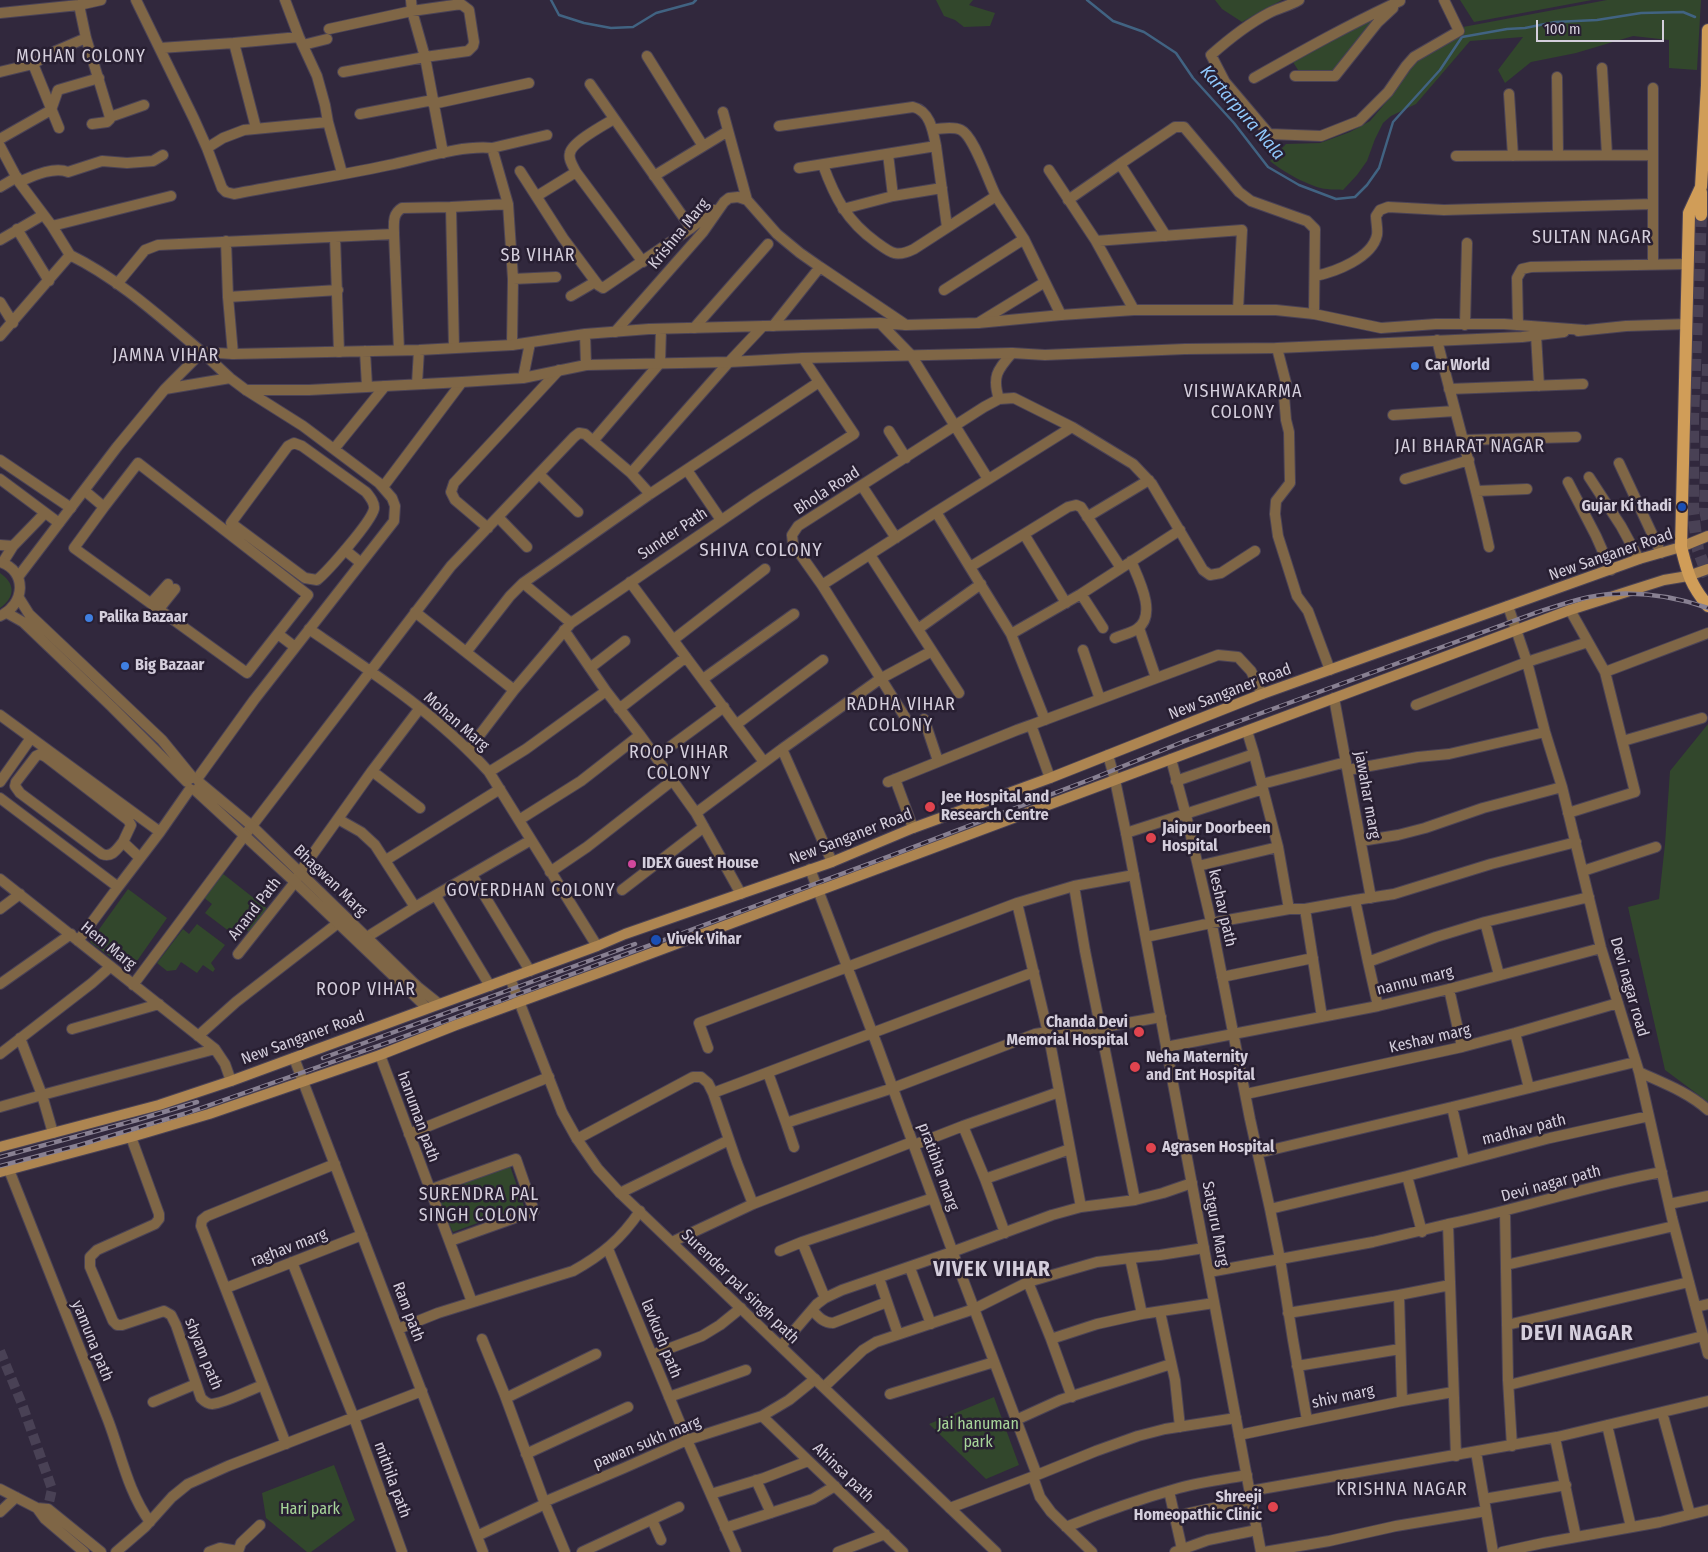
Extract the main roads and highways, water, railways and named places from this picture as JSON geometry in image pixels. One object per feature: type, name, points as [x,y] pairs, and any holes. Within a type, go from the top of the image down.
[{"type":"main road","points":[[1701,214],[1708,30]]},
{"type":"main road","points":[[1701,187],[1689,213],[1680,548],[1688,576],[1694,588],[1708,606]]},
{"type":"main road","name":"New Sanganer Road","points":[[0,1147],[160,1105],[231,1081],[490,986],[625,934],[832,862],[913,828],[1050,778],[1262,694],[1639,559],[1680,548],[1708,536]]},
{"type":"main road","points":[[4,1171],[209,1114],[380,1055],[1517,629],[1664,580],[1688,576],[1708,569]]},
{"type":"waterway","name":"Kartarpura Nala","points":[[551,0],[559,15],[584,23],[611,28],[633,27],[656,13],[693,3],[696,0]]},
{"type":"waterway","name":"Kartarpura Nala","points":[[1087,0],[1113,21],[1144,32],[1176,53],[1193,78],[1234,123],[1268,167],[1299,185],[1336,199],[1355,197],[1367,185],[1379,168],[1393,122],[1440,70],[1462,37],[1555,22],[1597,20],[1641,13],[1683,12],[1695,17]]},
{"type":"tunnel","points":[[1701,215],[1693,419],[1693,513],[1698,550],[1708,576]]},
{"type":"tunnel","points":[[1708,364],[1705,510],[1708,525]]},
{"type":"tunnel","points":[[0,1351],[22,1404],[52,1489],[46,1516]]},
{"type":"railway","points":[[0,1166],[80,1145],[187,1113],[392,1041],[895,854],[1185,741],[1535,613],[1583,598],[1625,594],[1661,596],[1708,608]]},
{"type":"railway","points":[[323,1058],[635,944]]},
{"type":"railway","points":[[0,1157],[197,1102]]},
{"type":"place","name":"Car World","points":[[1415,366]]},
{"type":"place","name":"Gujar Ki thadi","points":[[1682,507]]},
{"type":"place","name":"Palika Bazaar","points":[[89,618]]},
{"type":"place","name":"Big Bazaar","points":[[125,666]]},
{"type":"place","name":"Jee Hospital and Research Centre","points":[[930,807]]},
{"type":"place","name":"Jaipur Doorbeen Hospital","points":[[1151,838]]},
{"type":"place","name":"IDEX Guest House","points":[[632,864]]},
{"type":"place","name":"Vivek Vihar","points":[[656,940]]},
{"type":"place","name":"Chanda Devi Memorial Hospital","points":[[1139,1032]]},
{"type":"place","name":"Neha Maternity and Ent Hospital","points":[[1135,1067]]},
{"type":"place","name":"Agrasen Hospital","points":[[1151,1148]]},
{"type":"place","name":"Shreeji Homeopathic Clinic","points":[[1273,1507]]},
{"type":"district","name":"MOHAN COLONY","points":[[81,57]]},
{"type":"district","name":"SULTAN NAGAR","points":[[1592,238]]},
{"type":"district","name":"SB VIHAR","points":[[538,256]]},
{"type":"district","name":"JAMNA VIHAR","points":[[166,356]]},
{"type":"district","name":"VISHWAKARMA COLONY","points":[[1243,402]]},
{"type":"district","name":"JAI BHARAT NAGAR","points":[[1470,447]]},
{"type":"district","name":"SHIVA COLONY","points":[[761,551]]},
{"type":"district","name":"RADHA VIHAR COLONY","points":[[901,715]]},
{"type":"district","name":"ROOP VIHAR COLONY","points":[[679,763]]},
{"type":"district","name":"GOVERDHAN COLONY","points":[[531,891]]},
{"type":"district","name":"ROOP VIHAR","points":[[366,990]]},
{"type":"district","name":"SURENDRA PAL SINGH COLONY","points":[[479,1205]]},
{"type":"district","name":"VIVEK VIHAR","points":[[992,1270]]},
{"type":"district","name":"DEVI NAGAR","points":[[1577,1334]]},
{"type":"district","name":"KRISHNA NAGAR","points":[[1402,1490]]},
{"type":"park label","name":"Jai hanuman park","points":[[978,1434]]},
{"type":"park label","name":"Hari park","points":[[310,1510]]}]
